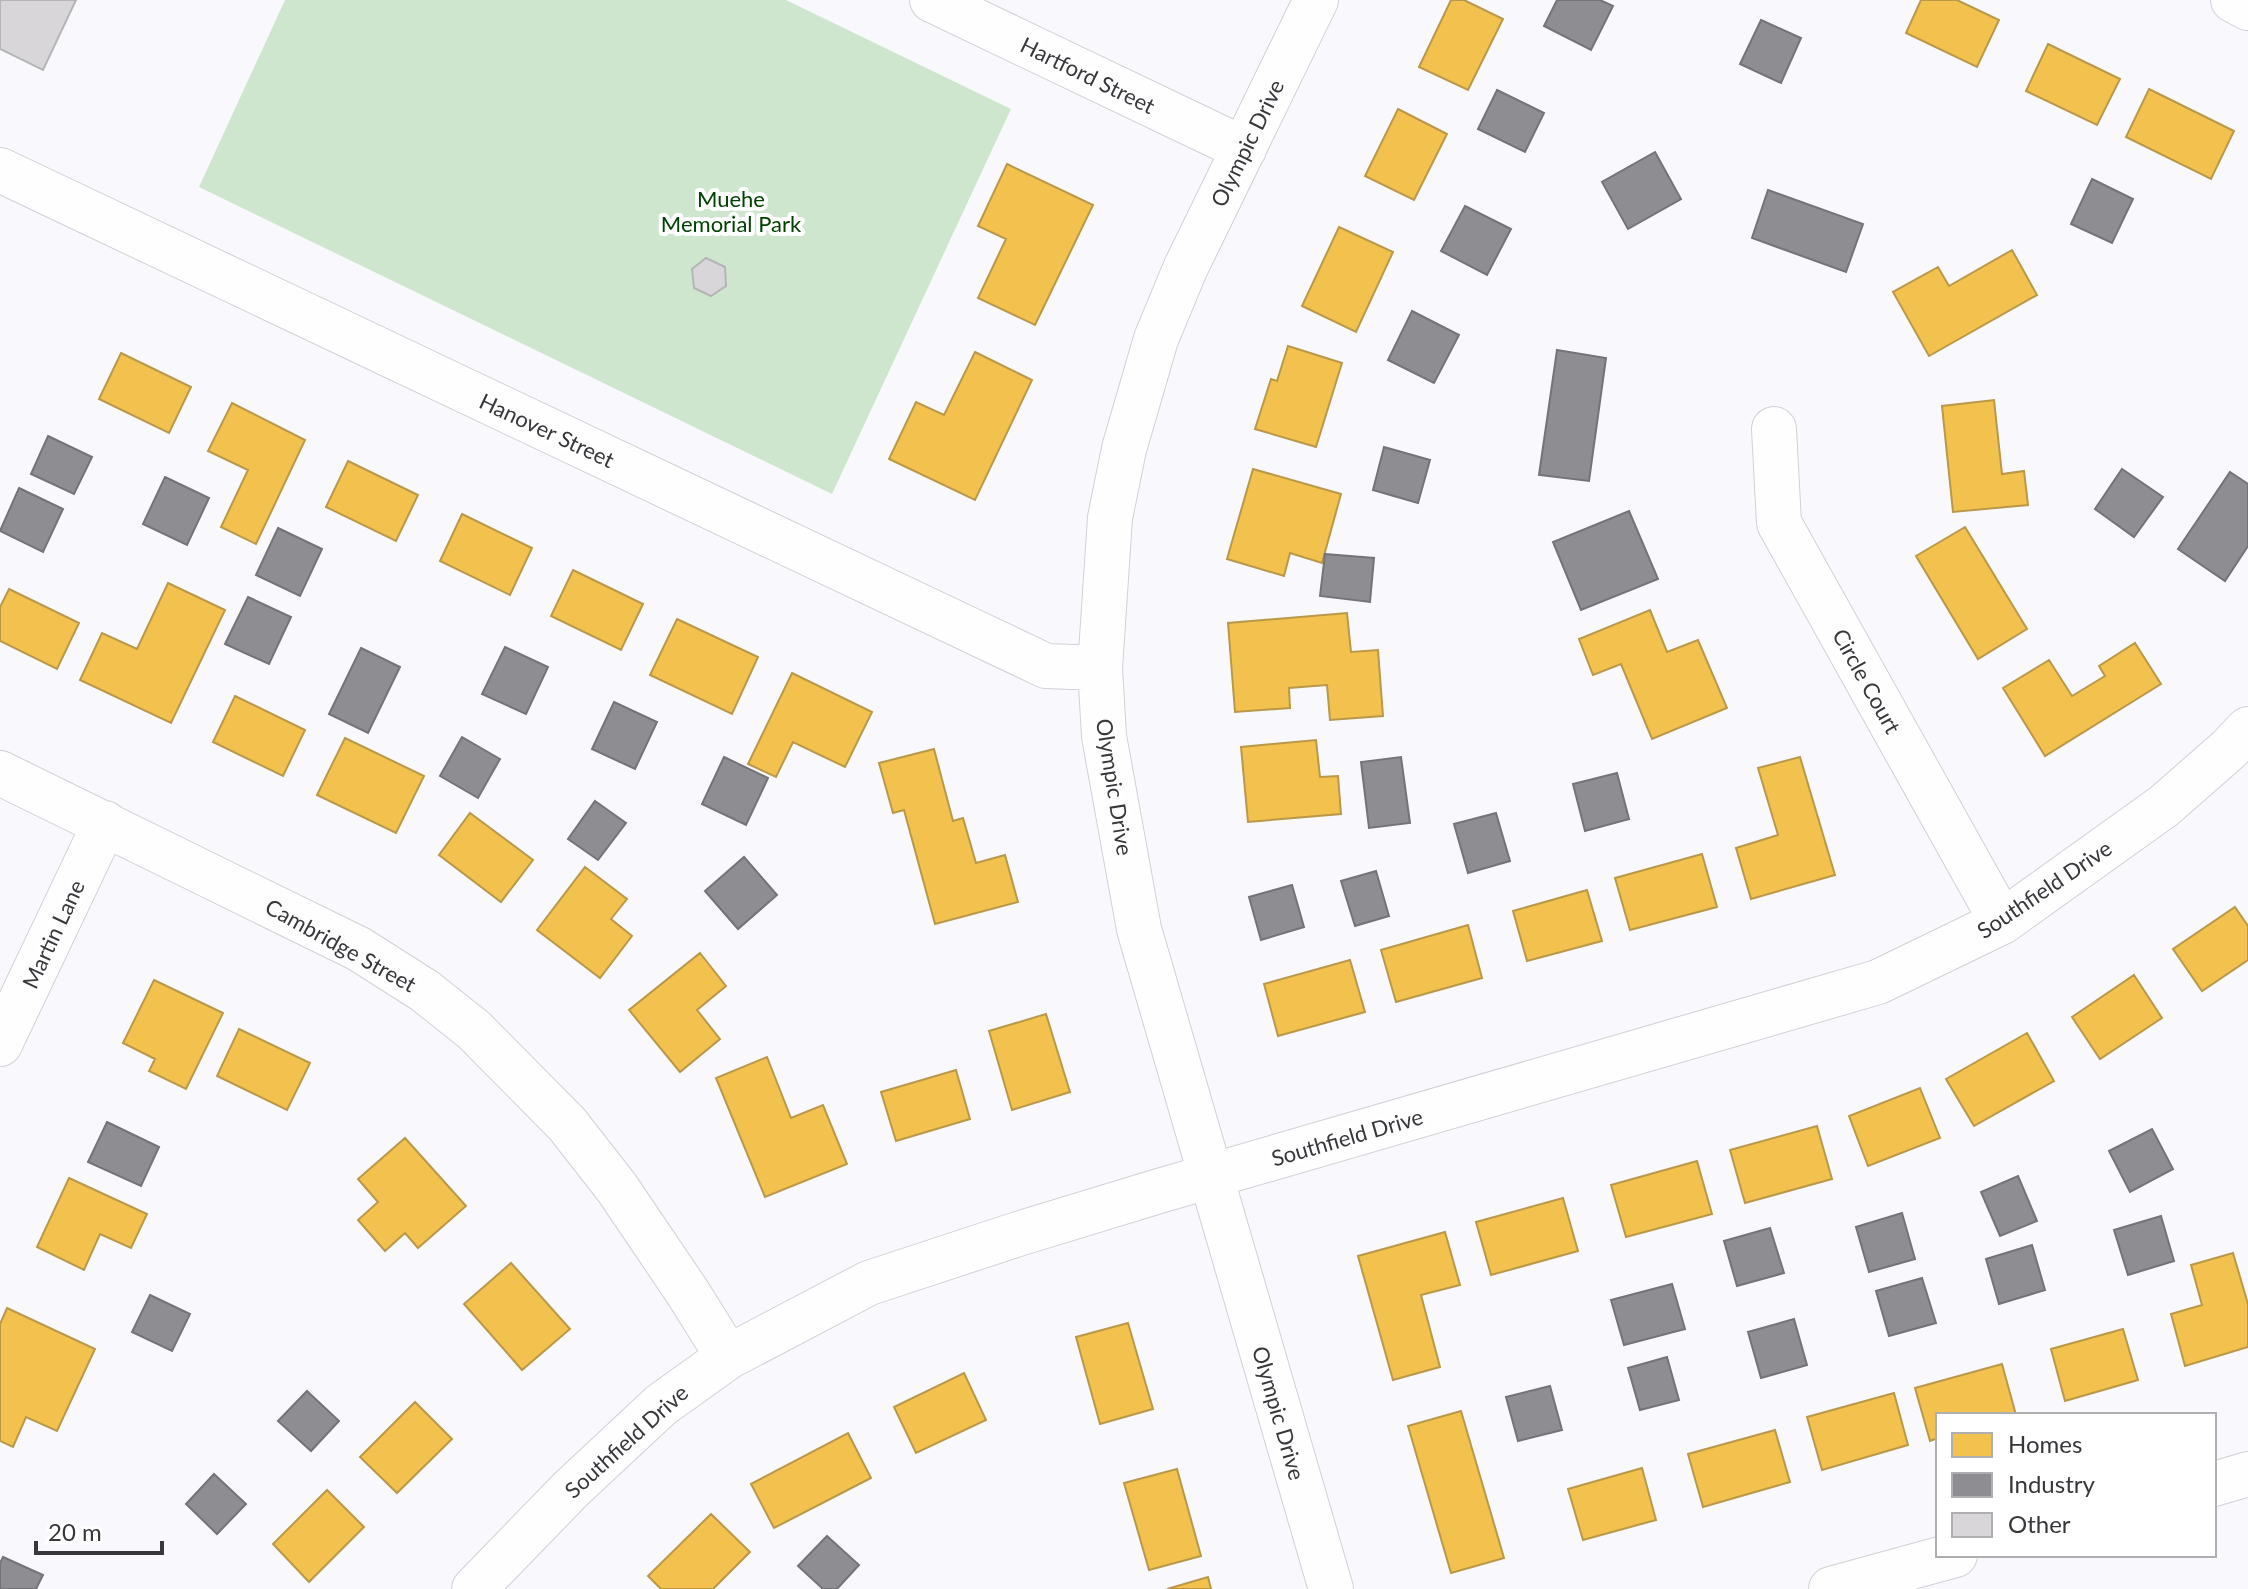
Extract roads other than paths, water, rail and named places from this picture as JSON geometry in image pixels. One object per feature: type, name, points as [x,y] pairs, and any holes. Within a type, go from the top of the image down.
[{"type":"street","name":"Hartford Street","points":[[932,0],[1244,149]]},
{"type":"street","name":"Olympic Drive","points":[[1316,0],[1185,269],[1156,339],[1124,449],[1110,518],[1100,668],[1104,736],[1139,929],[1331,1589]]},
{"type":"street","points":[[2233,0],[2248,8]]},
{"type":"street","name":"Hanover Street","points":[[0,170],[1046,666],[1100,668]]},
{"type":"street","name":"Circle Court","points":[[1774,429],[1779,523],[2002,922]]},
{"type":"street","name":"Southfield Drive","points":[[474,1589],[571,1489],[661,1405],[728,1357],[869,1283],[1210,1176],[1878,982],[2002,922],[2164,806],[2248,729]]},
{"type":"street","name":"Cambridge Street","points":[[0,773],[359,949],[425,991],[474,1030],[567,1124],[617,1188],[728,1357]]},
{"type":"street","name":"Martin Lane","points":[[0,1044],[105,823]]},
{"type":"street","points":[[2216,1483],[2248,1474]]},
{"type":"street","points":[[1831,1589],[1948,1557]]},
{"type":"park label","name":"Muehe Memorial Park","points":[[731,210]]}]
